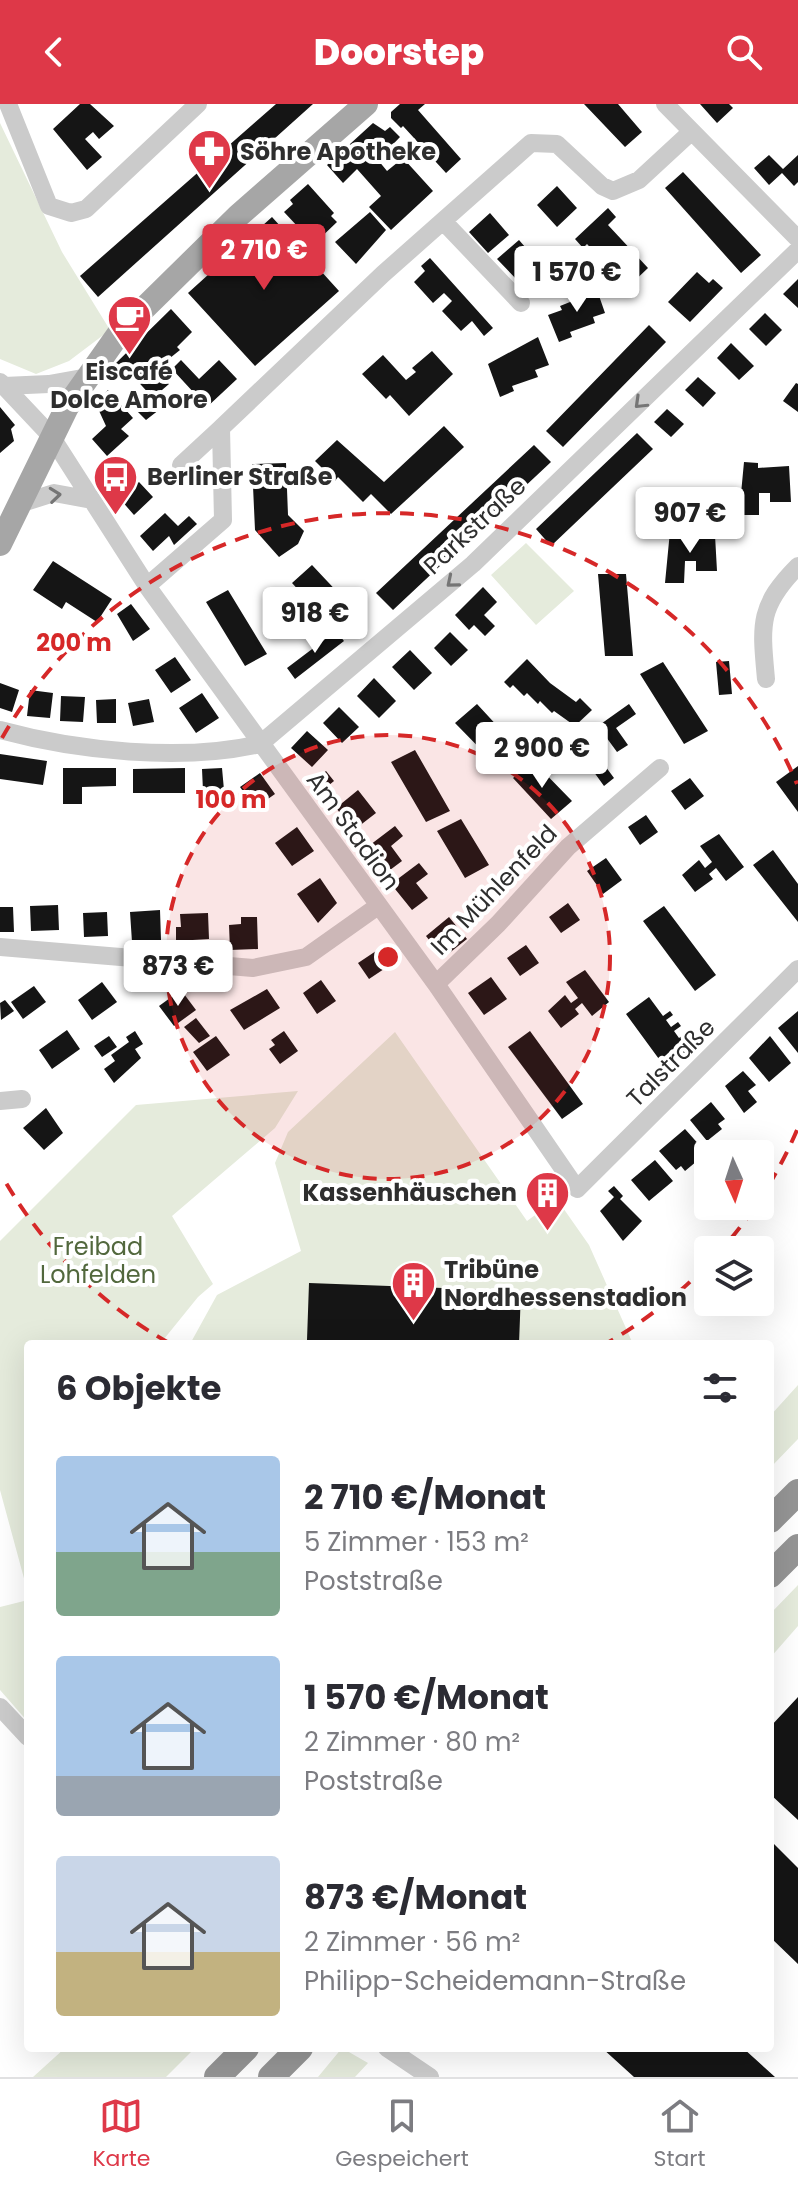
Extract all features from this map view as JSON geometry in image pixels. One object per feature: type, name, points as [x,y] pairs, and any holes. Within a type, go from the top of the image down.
[{"type":"highway","points":[[774,1516],[798,1492]]},
{"type":"highway","points":[[774,1571],[798,1547]]},
{"type":"highway","points":[[217,2077],[242,2052]]},
{"type":"highway","points":[[271,2077],[296,2052]]},
{"type":"main road","points":[[0,544],[51,436],[120,332],[238,216],[366,104]]},
{"type":"street","points":[[8,104],[49,206],[71,213],[86,209],[198,104]]},
{"type":"street","points":[[665,104],[798,239]]},
{"type":"street","points":[[181,465],[531,143],[557,144],[602,186],[613,191],[639,180],[691,132]]},
{"type":"street","points":[[443,221],[521,303]]},
{"type":"street","name":"Parkstraße","points":[[0,730],[74,744],[179,753],[225,752],[260,744],[473,564],[798,250]]},
{"type":"street","points":[[2,384],[49,384],[88,377]]},
{"type":"street","points":[[2,384],[51,436]]},
{"type":"street","points":[[147,586],[223,520],[221,428]]},
{"type":"street","name":"Am Stadion","points":[[51,436],[147,586],[436,984],[577,1189]]},
{"type":"street","points":[[19,504],[54,493],[92,500]]},
{"type":"street","points":[[766,679],[761,625],[776,587],[798,566]]},
{"type":"street","name":"Im Mühlenfeld","points":[[436,984],[498,924],[568,847],[660,768]]},
{"type":"street","points":[[0,947],[253,968],[306,957],[378,906]]},
{"type":"street","name":"Talstraße","points":[[577,1189],[798,969]]},
{"type":"street","points":[[0,1101],[22,1099]]},
{"type":"street","points":[[0,1707],[24,1733]]},
{"type":"street","points":[[393,2052],[430,2077]]},
{"type":"green space","points":[[0,123],[62,252],[110,330],[69,361],[36,374],[0,359]]},
{"type":"green space","points":[[526,543],[574,591],[536,625],[491,575]]},
{"type":"green space","points":[[395,1032],[527,1221],[546,1207],[543,1203],[554,1195],[589,1245],[631,1340],[192,1340],[217,1295],[301,1251],[275,1163],[288,1132]]},
{"type":"green space","name":"Freibad Lohfelden","points":[[298,1091],[275,1128],[172,1216],[213,1284],[198,1297],[163,1340],[24,1340],[24,1578],[0,1490],[0,1241],[136,1105]]},
{"type":"green space","points":[[798,1385],[798,1439],[774,1464],[774,1412]]},
{"type":"green space","points":[[798,1585],[798,1626],[774,1653],[774,1610]]},
{"type":"green space","points":[[24,1601],[24,1717],[0,1690],[0,1607]]},
{"type":"green space","points":[[61,2052],[191,2052],[166,2077],[33,2077]]},
{"type":"green space","points":[[339,2052],[349,2052],[368,2063],[355,2077],[318,2077]]},
{"type":"building","points":[[80,104],[90,104],[114,126],[99,139],[93,132],[85,139],[102,157],[87,170],[53,129]]},
{"type":"building","points":[[276,104],[313,104],[98,297],[80,276]]},
{"type":"building","points":[[400,104],[425,104],[418,110],[461,159],[446,173],[403,126],[401,128],[391,118],[391,112]]},
{"type":"building","points":[[584,104],[618,104],[642,132],[625,147]]},
{"type":"building","points":[[700,104],[729,104],[733,108],[717,123]]},
{"type":"building","points":[[373,123],[385,131],[390,127],[400,137],[378,160],[387,171],[403,158],[433,191],[391,230],[369,207],[381,196],[357,169],[343,183],[327,165]]},
{"type":"building","points":[[769,155],[783,169],[798,155],[798,182],[794,186],[782,173],[769,185],[754,168]]},
{"type":"building","points":[[683,172],[761,255],[741,273],[665,188]]},
{"type":"building","points":[[308,184],[334,213],[331,216],[337,222],[314,244],[284,212],[293,204],[290,200]]},
{"type":"building","points":[[557,186],[577,208],[557,227],[537,205]]},
{"type":"building","points":[[608,208],[616,217],[608,225],[648,268],[627,288],[587,244],[583,248],[575,239]]},
{"type":"building","points":[[370,212],[386,230],[356,264],[335,242]]},
{"type":"building","points":[[490,213],[509,235],[488,253],[469,232]]},
{"type":"building","points":[[272,217],[339,291],[255,366],[188,293]]},
{"type":"building","points":[[519,240],[551,277],[541,286],[528,272],[518,281],[497,259]]},
{"type":"building","points":[[430,258],[493,328],[484,336],[472,321],[461,331],[442,311],[452,301],[444,293],[433,303],[414,282],[425,271],[421,266]]},
{"type":"building","points":[[697,272],[709,283],[713,279],[723,288],[690,322],[668,302]]},
{"type":"building","points":[[798,279],[798,308],[783,294]]},
{"type":"building","points":[[596,287],[605,313],[593,317],[595,323],[570,332],[572,337],[559,342],[548,315],[562,310],[560,306],[585,296],[584,291]]},
{"type":"building","points":[[171,309],[192,332],[177,347],[180,350],[155,370],[169,384],[155,396],[164,406],[146,420],[137,411],[152,397],[132,375],[127,379],[114,365]]},
{"type":"building","points":[[765,313],[782,330],[766,346],[749,329]]},
{"type":"building","points":[[649,325],[666,342],[563,447],[546,431]]},
{"type":"building","points":[[538,337],[549,365],[535,370],[538,377],[512,386],[514,391],[500,397],[488,364]]},
{"type":"building","points":[[731,343],[754,366],[739,380],[717,358]]},
{"type":"building","points":[[432,351],[453,374],[409,416],[390,395],[386,399],[362,374],[383,355],[406,380],[416,372],[412,368]]},
{"type":"building","points":[[181,360],[199,379],[219,360],[237,379],[207,407],[172,369]]},
{"type":"building","points":[[698,377],[716,393],[703,407],[685,390]]},
{"type":"building","points":[[798,384],[798,412],[783,401]]},
{"type":"building","points":[[108,390],[133,418],[121,429],[129,436],[107,456],[92,439],[106,426],[95,402]]},
{"type":"building","points":[[0,407],[15,425],[11,429],[14,441],[0,453]]},
{"type":"building","points":[[667,409],[684,424],[671,437],[654,422]]},
{"type":"building","points":[[444,426],[464,447],[391,514],[371,494],[363,502],[338,477],[335,481],[315,461],[337,440],[384,482]]},
{"type":"building","points":[[637,433],[653,449],[551,546],[536,529]]},
{"type":"building","points":[[534,445],[551,462],[393,610],[376,593]]},
{"type":"building","points":[[744,462],[758,463],[758,468],[789,466],[791,502],[770,502],[770,493],[759,493],[759,515],[739,515]]},
{"type":"building","points":[[286,463],[288,515],[304,531],[298,544],[279,557],[255,530],[252,464]]},
{"type":"building","points":[[139,482],[153,497],[134,515],[120,499]]},
{"type":"building","points":[[165,513],[178,526],[189,516],[197,524],[174,545],[169,536],[153,551],[140,536]]},
{"type":"building","points":[[670,531],[684,531],[684,536],[715,535],[717,571],[696,571],[696,561],[685,561],[684,583],[665,583]]},
{"type":"building","points":[[53,561],[112,599],[97,622],[66,602],[62,609],[33,590]]},
{"type":"building","points":[[312,565],[343,598],[323,617],[292,583]]},
{"type":"building","points":[[598,574],[626,574],[633,656],[605,656]]},
{"type":"building","points":[[483,587],[497,602],[484,615],[495,626],[485,636],[474,625],[469,630],[455,615]]},
{"type":"building","points":[[228,590],[267,654],[245,666],[206,602]]},
{"type":"building","points":[[131,604],[150,629],[133,641],[117,614]]},
{"type":"building","points":[[336,631],[344,641],[295,679],[287,668]]},
{"type":"building","points":[[450,632],[468,650],[451,666],[434,648]]},
{"type":"building","points":[[410,650],[432,673],[414,690],[392,667]]},
{"type":"building","points":[[175,657],[191,680],[171,693],[155,670]]},
{"type":"building","points":[[527,659],[550,683],[576,702],[580,698],[592,710],[575,726],[554,711],[552,713],[540,701],[538,704],[527,693],[524,696],[513,685],[510,688],[504,682]]},
{"type":"building","points":[[729,661],[732,694],[719,695],[716,662]]},
{"type":"building","points":[[663,662],[708,731],[684,744],[640,674]]},
{"type":"building","points":[[374,678],[396,701],[379,718],[357,696]]},
{"type":"building","points":[[0,683],[19,690],[12,712],[0,708]]},
{"type":"building","points":[[30,690],[53,693],[50,718],[27,716]]},
{"type":"building","points":[[202,693],[219,718],[196,733],[179,708]]},
{"type":"building","points":[[61,696],[85,697],[83,722],[60,721]]},
{"type":"building","points":[[116,699],[116,723],[97,723],[96,700]]},
{"type":"building","points":[[149,699],[154,722],[133,726],[128,703]]},
{"type":"building","points":[[477,704],[523,754],[502,771],[455,723]]},
{"type":"building","points":[[629,704],[636,714],[616,728],[628,745],[617,752],[598,726]]},
{"type":"building","points":[[339,707],[359,727],[342,743],[323,723]]},
{"type":"building","points":[[307,731],[328,750],[312,767],[291,748]]},
{"type":"building","points":[[583,736],[614,778],[604,786],[573,743]]},
{"type":"building","points":[[415,750],[450,811],[426,822],[391,762]]},
{"type":"building","points":[[0,754],[47,761],[43,785],[0,779]]},
{"type":"building","points":[[533,761],[572,801],[551,819],[513,778]]},
{"type":"building","points":[[798,766],[798,812],[776,782]]},
{"type":"building","points":[[63,768],[116,768],[116,786],[82,787],[82,804],[63,804]]},
{"type":"building","points":[[185,768],[185,793],[133,793],[133,769]]},
{"type":"building","points":[[222,768],[224,790],[232,790],[232,801],[209,803],[208,791],[203,791],[202,769]]},
{"type":"building","points":[[326,771],[334,781],[323,790],[315,780]]},
{"type":"building","points":[[260,773],[275,794],[255,808],[240,787]]},
{"type":"building","points":[[690,778],[704,796],[685,810],[671,791]]},
{"type":"building","points":[[358,790],[376,813],[354,830],[336,808]]},
{"type":"building","points":[[646,815],[658,832],[640,845],[628,827]]},
{"type":"building","points":[[461,819],[489,865],[465,878],[437,831]]},
{"type":"building","points":[[395,826],[403,836],[391,846],[402,861],[386,873],[366,848]]},
{"type":"building","points":[[297,827],[314,851],[292,866],[275,843]]},
{"type":"building","points":[[719,834],[744,867],[726,881],[716,868],[709,874],[713,879],[695,892],[682,875],[699,860],[705,868],[712,862],[700,846]]},
{"type":"building","points":[[773,850],[798,884],[798,922],[753,865]]},
{"type":"building","points":[[606,858],[622,880],[603,894],[587,871]]},
{"type":"building","points":[[419,863],[428,874],[416,883],[428,898],[412,910],[391,884]]},
{"type":"building","points":[[320,878],[337,903],[318,923],[297,894]]},
{"type":"building","points":[[568,903],[580,920],[561,933],[549,917]]},
{"type":"building","points":[[58,905],[59,930],[31,931],[30,906]]},
{"type":"building","points":[[664,906],[716,975],[695,991],[643,921]]},
{"type":"building","points":[[0,907],[13,907],[14,932],[0,932]]},
{"type":"building","points":[[160,910],[161,940],[132,942],[130,912]]},
{"type":"building","points":[[107,912],[108,936],[84,937],[83,913]]},
{"type":"building","points":[[208,913],[209,939],[176,941],[176,927],[181,927],[180,914]]},
{"type":"building","points":[[241,917],[257,917],[258,949],[230,950],[229,925],[241,924]]},
{"type":"building","points":[[449,917],[467,939],[443,958],[426,936]]},
{"type":"building","points":[[526,945],[539,963],[520,976],[507,958]]},
{"type":"building","points":[[376,951],[387,967],[369,979],[358,963]]},
{"type":"building","points":[[585,970],[609,1002],[592,1016],[582,1003],[575,1009],[579,1014],[561,1028],[548,1011],[565,995],[571,1003],[578,998],[566,982]]},
{"type":"building","points":[[491,977],[507,999],[484,1015],[468,993]]},
{"type":"building","points":[[321,980],[336,1001],[317,1014],[303,993]]},
{"type":"building","points":[[102,982],[117,1002],[92,1020],[78,1000]]},
{"type":"building","points":[[34,986],[46,1002],[23,1019],[11,1002]]},
{"type":"building","points":[[267,989],[280,1008],[244,1030],[230,1010]]},
{"type":"building","points":[[181,990],[196,1010],[174,1026],[159,1006]]},
{"type":"building","points":[[649,997],[663,1016],[670,1011],[673,1015],[666,1020],[671,1027],[678,1022],[681,1026],[674,1031],[679,1038],[686,1033],[689,1037],[682,1042],[687,1049],[694,1044],[697,1048],[667,1070],[626,1014]]},
{"type":"building","points":[[5,1000],[14,1011],[1,1020],[0,1003]]},
{"type":"building","points":[[798,1011],[798,1053],[778,1028]]},
{"type":"building","points":[[196,1018],[210,1036],[199,1043],[184,1027]]},
{"type":"building","points":[[67,1030],[80,1049],[52,1069],[39,1050]]},
{"type":"building","points":[[135,1031],[143,1044],[135,1049],[141,1058],[114,1083],[104,1069],[115,1061],[111,1055],[129,1042],[126,1037]]},
{"type":"building","points":[[284,1031],[298,1051],[280,1064],[269,1049],[275,1045],[271,1040]]},
{"type":"building","points":[[530,1031],[583,1104],[562,1119],[508,1047]]},
{"type":"building","points":[[109,1036],[117,1047],[102,1057],[94,1046]]},
{"type":"building","points":[[216,1036],[230,1055],[207,1071],[193,1052]]},
{"type":"building","points":[[770,1036],[791,1063],[769,1082],[749,1058]]},
{"type":"building","points":[[743,1071],[756,1085],[748,1091],[757,1102],[744,1113],[725,1086]]},
{"type":"building","points":[[711,1102],[725,1119],[718,1124],[722,1129],[708,1140],[690,1120]]},
{"type":"building","points":[[46,1108],[63,1133],[44,1150],[23,1128]]},
{"type":"building","points":[[685,1129],[695,1140],[694,1164],[685,1171],[681,1166],[676,1170],[659,1151]]},
{"type":"building","points":[[655,1160],[673,1181],[649,1201],[631,1180]]},
{"type":"building","points":[[614,1186],[623,1196],[620,1199],[642,1221],[623,1241],[600,1211],[614,1197],[608,1191]]},
{"type":"building","name":"Tribüne Nordhessenstadion","points":[[309,1283],[521,1291],[519,1340],[307,1340]]},
{"type":"building","points":[[798,1697],[798,1820],[774,1798],[774,1723]]},
{"type":"building","points":[[774,1844],[798,1868],[798,1964],[774,1941]]},
{"type":"building","points":[[606,2052],[747,2052],[775,2077],[634,2077]]},
{"type":"place","name":"Söhre Apotheke","points":[[209,191]]},
{"type":"place","name":"Eiscafé Dolce Amore","points":[[129,357]]},
{"type":"place","name":"Berliner Straße","points":[[116,516]]},
{"type":"place","name":"Kassenhäuschen","points":[[548,1232]]},
{"type":"place","name":"Tribüne Nordhessenstadion","points":[[413,1323]]}]
